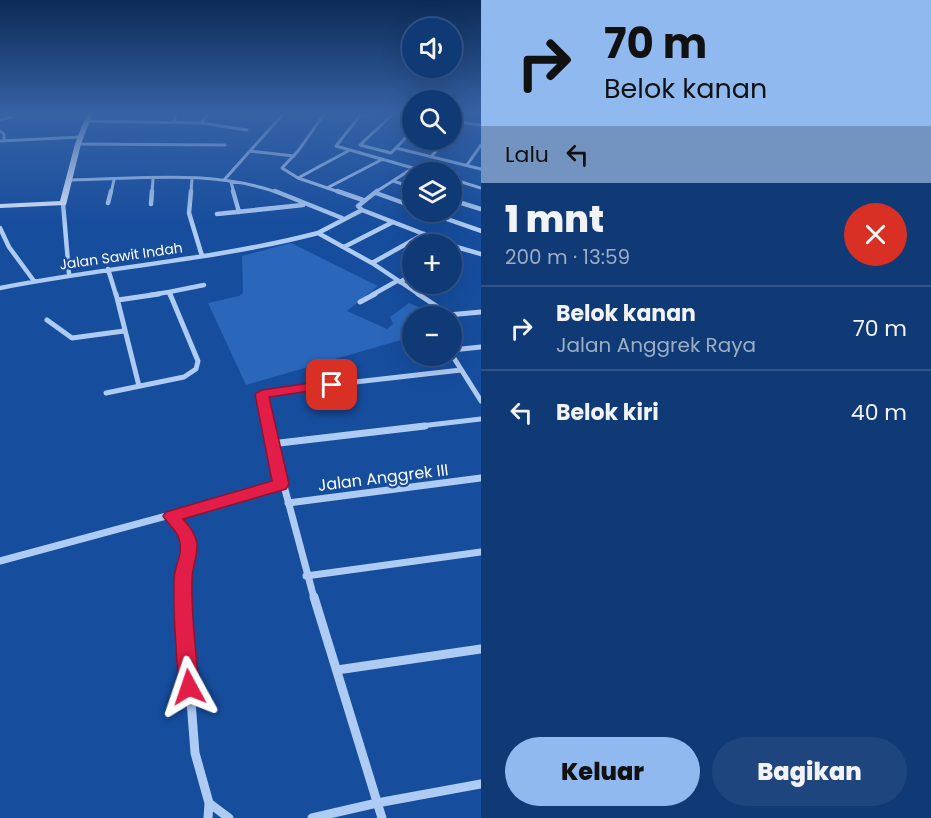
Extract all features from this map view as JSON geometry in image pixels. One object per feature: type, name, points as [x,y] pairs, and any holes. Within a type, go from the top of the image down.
[{"type":"street","points":[[69,274],[63,203],[77,151]]},
{"type":"street","points":[[224,180],[250,151]]},
{"type":"street","points":[[252,151],[294,156]]},
{"type":"street","points":[[297,151],[282,168],[298,178],[363,201]]},
{"type":"street","points":[[298,178],[348,151]]},
{"type":"street","points":[[349,151],[402,165]]},
{"type":"street","points":[[411,151],[481,169]]},
{"type":"street","points":[[431,157],[436,151]]},
{"type":"street","points":[[467,165],[477,151]]},
{"type":"street","points":[[327,188],[381,160]]},
{"type":"street","points":[[402,175],[358,206],[362,210],[424,234]]},
{"type":"street","points":[[70,180],[192,178],[224,180],[256,186],[342,218]]},
{"type":"street","name":"Jalan Sawit Indah","points":[[0,288],[69,274],[202,256],[189,213],[192,178]]},
{"type":"street","points":[[151,204],[153,179]]},
{"type":"street","points":[[108,203],[114,180]]},
{"type":"street","points":[[393,180],[402,183]]},
{"type":"street","points":[[231,182],[238,212]]},
{"type":"street","points":[[462,182],[481,188]]},
{"type":"street","points":[[376,193],[402,202]]},
{"type":"street","points":[[0,206],[63,203]]},
{"type":"street","points":[[462,203],[481,209]]},
{"type":"street","points":[[217,214],[306,205]]},
{"type":"street","points":[[202,256],[263,247],[318,233],[342,218],[362,210]]},
{"type":"street","points":[[344,248],[393,222]]},
{"type":"street","points":[[455,222],[481,231]]},
{"type":"street","points":[[0,228],[1,239],[17,254],[34,281]]},
{"type":"street","points":[[318,233],[372,263],[436,306]]},
{"type":"street","points":[[372,263],[402,246]]},
{"type":"street","points":[[462,249],[481,254]]},
{"type":"street","points":[[108,269],[139,386]]},
{"type":"street","points":[[360,302],[402,280]]},
{"type":"street","points":[[118,300],[204,285]]},
{"type":"street","points":[[106,393],[184,377],[198,367],[198,361],[169,292]]},
{"type":"street","points":[[462,314],[481,312]]},
{"type":"street","points":[[47,320],[72,338],[124,331]]},
{"type":"street","points":[[462,351],[481,347]]},
{"type":"street","points":[[459,366],[481,401]]},
{"type":"street","points":[[382,818],[306,576],[271,444],[262,394],[461,370]]},
{"type":"street","points":[[472,386],[481,386]]},
{"type":"street","points":[[271,444],[481,419]]},
{"type":"street","name":"Jalan Anggrek III","points":[[288,503],[481,478]]},
{"type":"street","points":[[0,561],[281,484]]},
{"type":"street","points":[[171,516],[187,535],[189,556],[183,576],[185,642],[195,753],[209,803],[208,818]]},
{"type":"street","points":[[306,576],[481,552]]},
{"type":"street","points":[[337,670],[481,649]]},
{"type":"street","points":[[312,818],[377,803],[481,784]]},
{"type":"street","points":[[209,803],[229,818]]},
{"type":"shaded area","points":[[291,243],[378,286],[347,311],[387,329],[393,324],[390,317],[402,308],[402,340],[246,385],[208,303],[243,293],[242,256]]},
{"type":"route","points":[[189,687],[183,604],[183,576],[189,556],[188,544],[187,535],[171,516],[281,484],[262,394],[332,385]]}]
